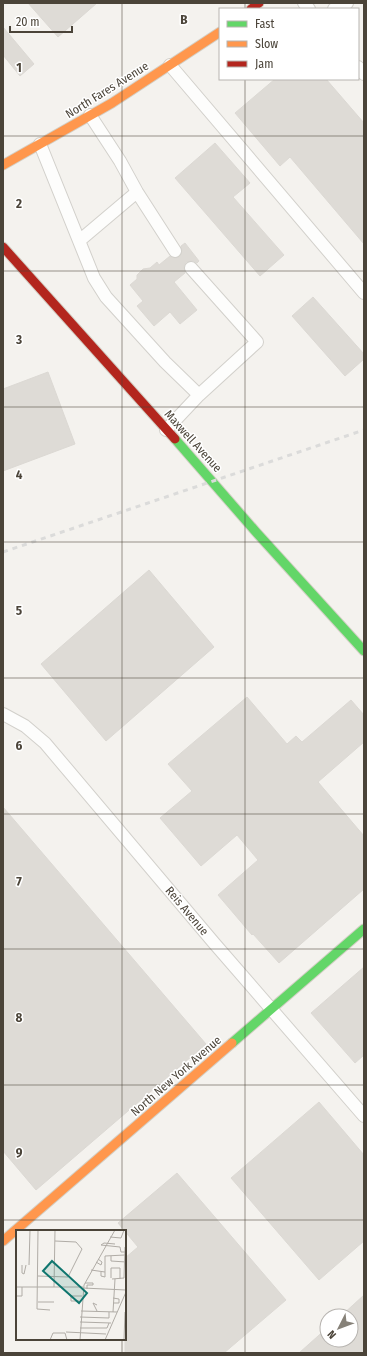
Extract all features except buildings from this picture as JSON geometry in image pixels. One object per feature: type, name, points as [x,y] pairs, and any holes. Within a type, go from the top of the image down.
[{"type":"street","name":"North Fares Avenue","points":[[3,165],[112,103],[219,33]]},
{"type":"street","name":"Maxwell Avenue","points":[[3,247],[256,532],[364,651]]},
{"type":"street","name":"North New York Avenue","points":[[3,1241],[364,929]]},
{"type":"lane","points":[[336,8],[347,3]]},
{"type":"lane","points":[[170,65],[364,293]]},
{"type":"lane","points":[[90,115],[175,251]]},
{"type":"lane","points":[[40,144],[94,278],[106,297],[165,362],[198,395]]},
{"type":"lane","points":[[80,241],[137,192]]},
{"type":"lane","points":[[166,430],[198,395],[257,342],[191,268]]},
{"type":"lane","name":"Reis Avenue","points":[[3,714],[25,726],[45,743],[209,937],[364,1116]]},
{"type":"railway","points":[[3,552],[364,430]]},
{"type":"traffic: fast","points":[[175,439],[256,532],[364,651]]},
{"type":"traffic: fast","points":[[232,1043],[364,929]]},
{"type":"traffic: slow","points":[[3,165],[112,103],[219,33]]},
{"type":"traffic: slow","points":[[3,1241],[232,1043]]},
{"type":"traffic: jam","points":[[252,8],[259,3]]},
{"type":"traffic: jam","points":[[3,247],[175,439]]}]
